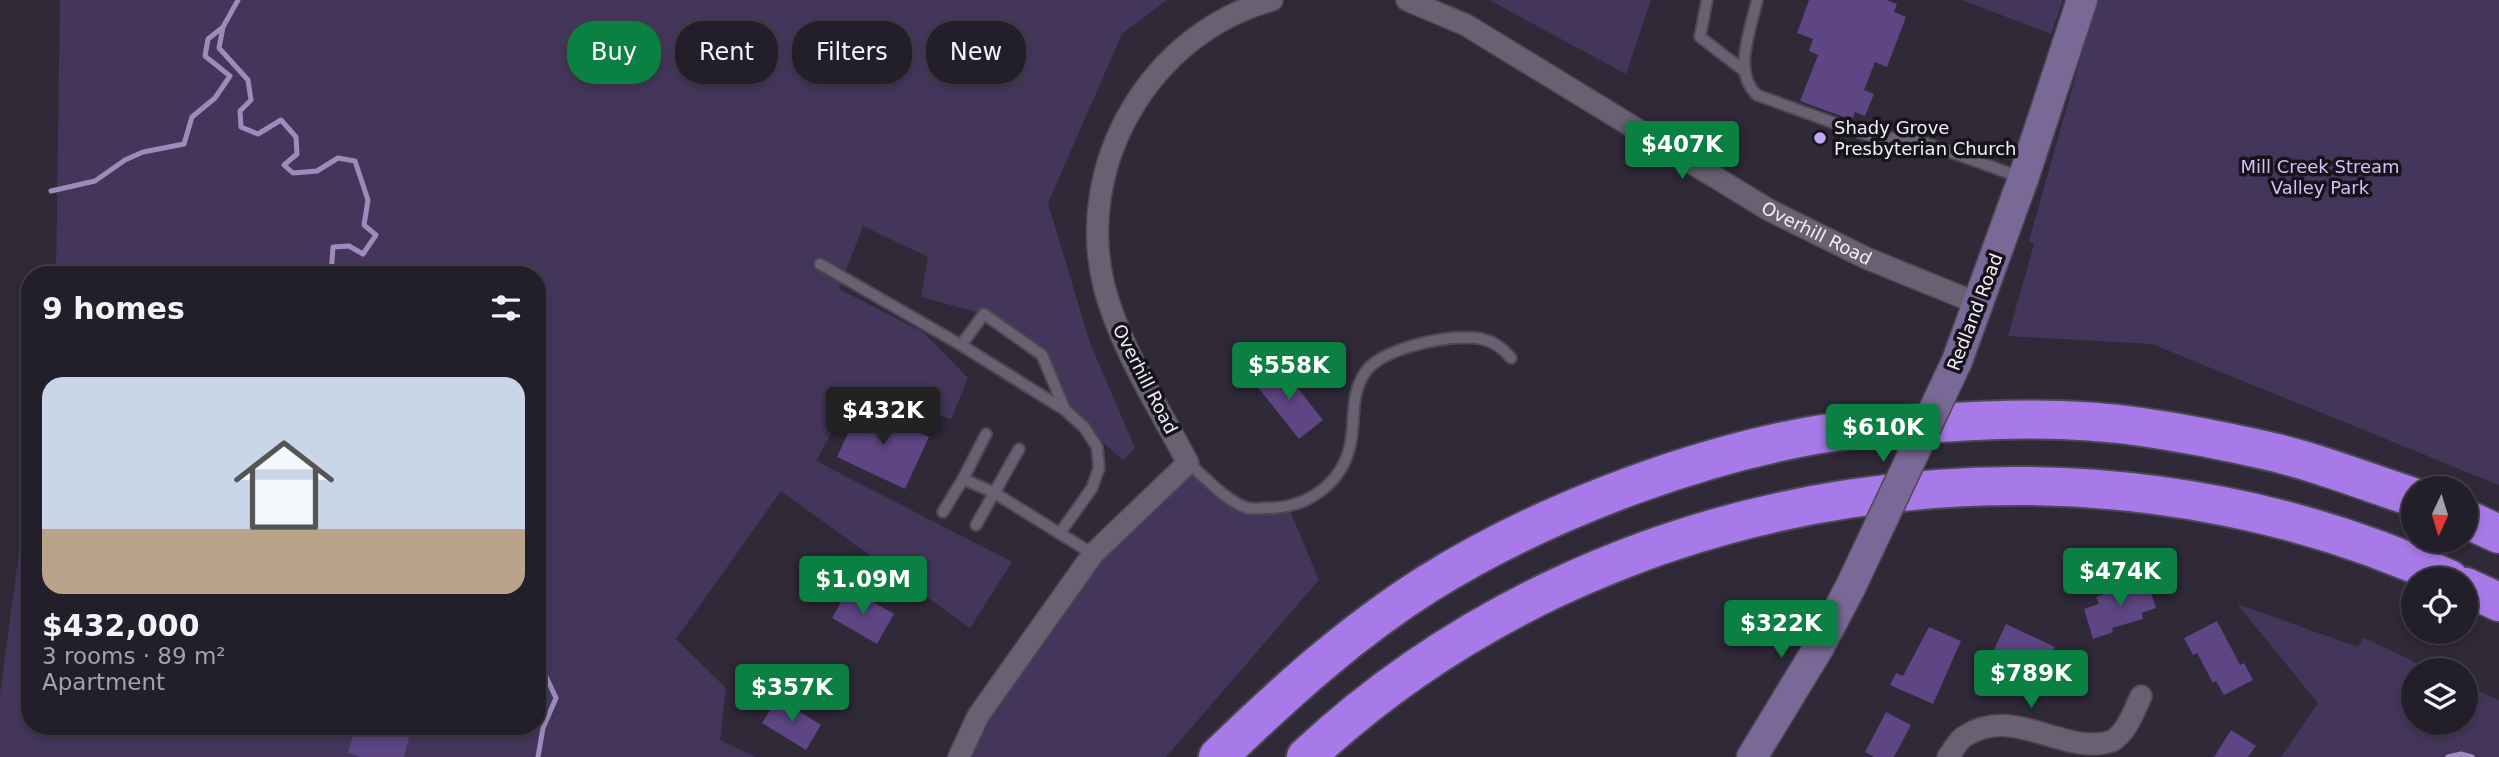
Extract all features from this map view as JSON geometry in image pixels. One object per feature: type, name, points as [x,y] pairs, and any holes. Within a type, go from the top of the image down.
[{"type":"highway","points":[[1218,757],[1271,706],[1350,638],[1430,583],[1545,520],[1664,474],[1756,449],[1854,429],[1978,420],[2140,426],[2266,450],[2401,493]]},
{"type":"highway","points":[[1306,757],[1362,706],[1524,604],[1612,564],[1706,530],[1836,499],[1935,488],[2019,486],[2117,489],[2200,500],[2320,530],[2417,567]]},
{"type":"highway","points":[[2478,524],[2499,534]]},
{"type":"highway","points":[[2478,592],[2499,602]]},
{"type":"main road","name":"Redland Road","points":[[1752,757],[1819,648],[1957,361],[2023,179],[2082,0]]},
{"type":"street","name":"Overhill Road","points":[[1188,463],[1116,324],[1099,254],[1100,191],[1118,135],[1148,83],[1166,63],[1209,29],[1236,13],[1272,0]]},
{"type":"street","name":"Overhill Road","points":[[1407,0],[1466,25],[1769,211],[1866,258],[1979,304]]},
{"type":"street","points":[[959,757],[978,716],[1093,554],[1188,463]]},
{"type":"street","points":[[1948,757],[1964,736],[1993,727],[2022,729],[2062,746],[2088,747],[2111,742],[2128,724],[2141,696]]},
{"type":"lane","points":[[1707,0],[1700,37],[1743,70]]},
{"type":"lane","points":[[1757,0],[1743,70],[1748,86],[1757,95],[1878,139],[1908,136],[2023,179]]},
{"type":"lane","points":[[820,264],[961,345],[1065,410],[1084,427],[1097,447],[1099,468],[1092,488],[1060,533]]},
{"type":"lane","points":[[961,345],[984,314],[1042,355],[1065,410]]},
{"type":"lane","points":[[1188,463],[1248,508],[1289,508],[1326,488],[1343,467],[1350,444],[1354,398],[1367,369],[1412,344],[1449,339],[1479,338],[1499,343],[1511,358]]},
{"type":"lane","points":[[943,512],[986,433]]},
{"type":"lane","points":[[976,525],[1019,449]]},
{"type":"lane","points":[[963,479],[993,492],[1093,554]]},
{"type":"green space","points":[[60,0],[1167,0],[1122,34],[1048,203],[1090,343],[1135,448],[1123,460],[1065,410],[1042,355],[984,314],[921,297],[928,257],[863,226],[839,289],[923,332],[968,378],[951,419],[857,387],[816,461],[1012,562],[970,628],[781,491],[676,639],[726,688],[720,740],[755,757],[0,757],[0,695],[21,538],[21,735],[546,735],[546,266],[56,266]]},
{"type":"green space","points":[[1489,0],[1651,0],[1626,74]]},
{"type":"green space","points":[[1962,0],[2063,0],[2051,34]]},
{"type":"green space","name":"Mill Creek Stream Valley Park","points":[[2097,0],[2499,0],[2499,485],[2152,344],[2008,336],[2034,244],[2029,241]]},
{"type":"green space","points":[[1188,463],[1247,508],[1289,508],[1319,580],[1166,757],[959,757],[1093,554]]},
{"type":"green space","points":[[2237,604],[2358,647],[2364,638],[2406,658],[2401,658],[2401,735],[2478,735],[2478,691],[2499,700],[2499,757],[2281,757],[2318,703]]},
{"type":"building","points":[[1809,0],[1886,0],[1897,4],[1894,12],[1906,17],[1887,67],[1875,62],[1864,90],[1874,94],[1865,116],[1855,112],[1852,120],[1800,101],[1818,55],[1809,51],[1813,39],[1797,33]]},
{"type":"building","points":[[1280,366],[1323,420],[1299,439],[1256,385]]},
{"type":"building","points":[[861,405],[929,437],[905,489],[837,457]]},
{"type":"building","points":[[2146,578],[2156,608],[2142,613],[2143,619],[2112,628],[2113,632],[2093,639],[2084,609],[2099,604],[2096,597]]},
{"type":"building","points":[[849,588],[894,614],[877,644],[832,618]]},
{"type":"building","points":[[2217,621],[2240,665],[2244,663],[2253,680],[2224,695],[2216,681],[2213,683],[2197,653],[2193,655],[2184,638]]},
{"type":"building","points":[[2006,624],[2055,647],[2052,652],[2066,658],[2052,688],[1991,656]]},
{"type":"building","points":[[1929,627],[1961,641],[1933,704],[1890,685],[1896,673],[1903,676]]},
{"type":"building","points":[[778,698],[821,725],[806,750],[762,723]]},
{"type":"building","points":[[1886,712],[1911,725],[1894,757],[1874,757],[1865,752]]},
{"type":"building","points":[[2231,730],[2256,746],[2248,757],[2214,757]]},
{"type":"building","points":[[353,735],[410,735],[404,757],[361,757],[348,753]]},
{"type":"waterway","points":[[238,0],[223,27],[219,48],[248,80],[251,100],[240,111],[241,127],[258,134],[281,120],[296,137],[297,154],[284,165],[293,173],[317,171],[338,158],[355,161],[368,200],[364,225],[376,235],[363,254],[349,246],[333,247],[332,266]]},
{"type":"waterway","points":[[51,191],[95,181],[125,160],[143,152],[184,144],[192,117],[215,98],[230,76],[205,56],[208,39],[222,28]]},
{"type":"waterway","points":[[546,676],[556,698],[546,721]]},
{"type":"waterway","points":[[538,757],[542,735]]},
{"type":"waterway","points":[[2448,757],[2461,754],[2472,757]]},
{"type":"place","name":"Shady Grove Presbyterian Church","points":[[1820,138]]}]
